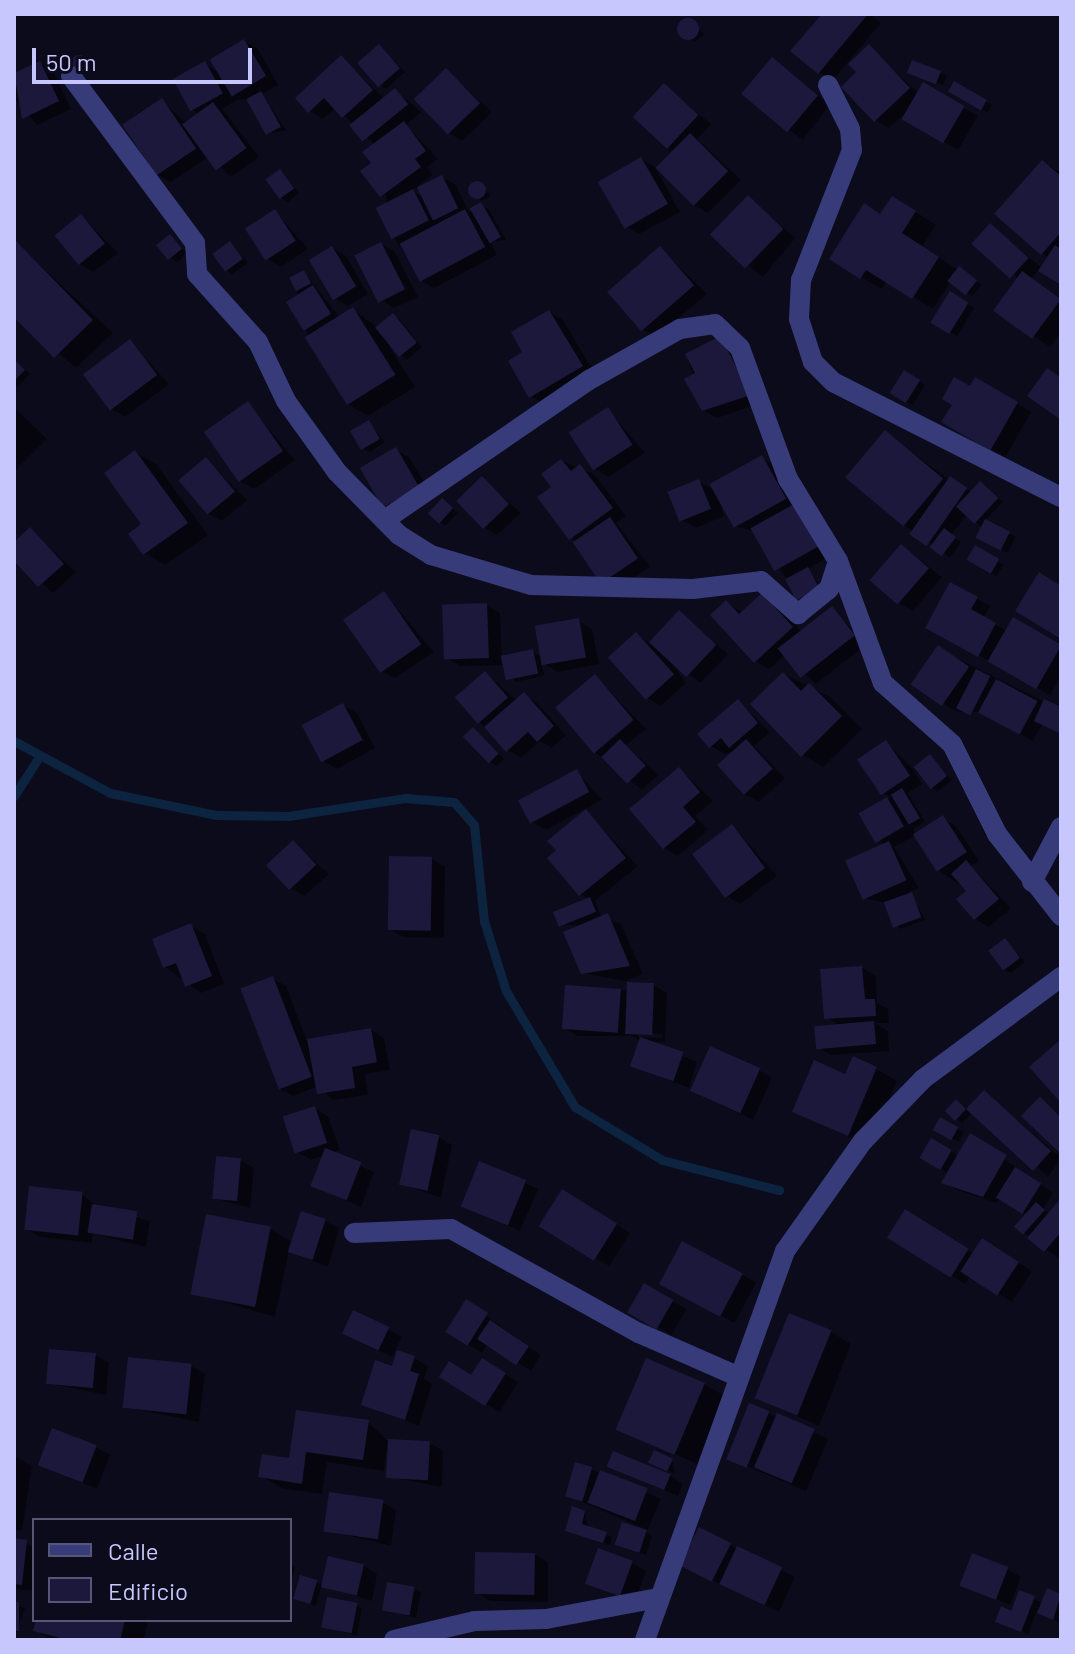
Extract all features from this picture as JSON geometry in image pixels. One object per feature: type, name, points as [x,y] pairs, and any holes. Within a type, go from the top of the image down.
[{"type":"street","points":[[71,76],[195,243],[197,274],[258,342],[286,401],[337,472],[386,519],[431,555],[531,585],[693,589],[761,581],[798,614],[829,589],[838,561]]},
{"type":"street","points":[[828,85],[850,129],[852,150],[801,280],[799,319],[813,362],[833,382],[1061,497]]},
{"type":"street","points":[[386,519],[589,380],[699,322],[715,324],[740,348],[788,479],[838,561],[883,683],[952,744],[997,834],[1061,916]]},
{"type":"street","points":[[1032,882],[1061,827]]},
{"type":"street","points":[[645,1640],[737,1376],[785,1251],[863,1141],[923,1079],[1061,977]]},
{"type":"street","points":[[354,1233],[451,1229],[639,1333],[737,1376]]},
{"type":"street","points":[[394,1640],[475,1621],[546,1619],[658,1598]]},
{"type":"building","points":[[822,14],[868,14],[818,74],[790,51]]},
{"type":"building","points":[[688,18],[696,21],[699,29],[696,37],[688,40],[680,37],[677,29],[680,21]]},
{"type":"building","points":[[244,39],[266,76],[232,96],[210,60]]},
{"type":"building","points":[[379,44],[400,68],[378,87],[357,63]]},
{"type":"building","points":[[869,44],[910,88],[874,122],[841,87],[856,72],[848,64]]},
{"type":"building","points":[[79,55],[85,57],[85,69],[79,71],[73,69],[71,63],[73,57]]},
{"type":"building","points":[[341,55],[373,90],[342,118],[324,98],[308,113],[295,98]]},
{"type":"building","points":[[772,57],[818,96],[787,132],[741,94]]},
{"type":"building","points":[[912,60],[941,71],[936,84],[907,73]]},
{"type":"building","points":[[40,61],[59,101],[22,119],[14,73]]},
{"type":"building","points":[[205,61],[223,93],[191,111],[173,79]]},
{"type":"building","points":[[446,68],[480,103],[448,135],[414,99]]},
{"type":"building","points":[[954,81],[987,100],[981,110],[948,91]]},
{"type":"building","points":[[923,82],[965,106],[943,143],[902,119]]},
{"type":"building","points":[[664,83],[698,115],[667,149],[633,117]]},
{"type":"building","points":[[395,88],[408,104],[362,141],[349,125]]},
{"type":"building","points":[[261,91],[281,127],[266,135],[246,99]]},
{"type":"building","points":[[162,98],[196,149],[156,175],[122,125]]},
{"type":"building","points":[[213,102],[247,148],[216,170],[182,124]]},
{"type":"building","points":[[404,121],[426,151],[415,159],[421,167],[380,197],[360,171],[371,163],[362,152]]},
{"type":"building","points":[[690,133],[728,171],[694,206],[655,168]]},
{"type":"building","points":[[641,157],[668,204],[625,229],[598,182]]},
{"type":"building","points":[[1042,160],[1061,176],[1061,232],[1041,255],[994,214]]},
{"type":"building","points":[[280,169],[294,188],[280,199],[265,180]]},
{"type":"building","points":[[442,175],[458,208],[433,221],[417,187]]},
{"type":"building","points":[[473,181],[481,181],[486,190],[484,197],[473,199],[468,194],[468,186]]},
{"type":"building","points":[[413,189],[429,220],[391,239],[376,208]]},
{"type":"building","points":[[748,195],[783,229],[745,269],[710,235]]},
{"type":"building","points":[[892,196],[916,211],[902,233],[939,257],[912,299],[866,270],[860,279],[829,259],[864,203],[880,214]]},
{"type":"building","points":[[481,202],[501,237],[490,243],[470,208]]},
{"type":"building","points":[[275,209],[296,241],[266,260],[245,229]]},
{"type":"building","points":[[465,209],[485,247],[420,282],[400,244]]},
{"type":"building","points":[[81,214],[105,244],[78,265],[55,235]]},
{"type":"building","points":[[990,223],[1029,258],[1010,279],[971,244]]},
{"type":"building","points":[[170,234],[182,249],[168,260],[156,245]]},
{"type":"building","points":[[16,241],[93,320],[54,358],[14,317]]},
{"type":"building","points":[[230,241],[243,259],[225,272],[212,254]]},
{"type":"building","points":[[381,242],[405,289],[378,303],[354,256]]},
{"type":"building","points":[[1055,245],[1061,249],[1061,285],[1038,271]]},
{"type":"building","points":[[332,246],[356,286],[333,300],[309,260]]},
{"type":"building","points":[[660,246],[694,285],[641,331],[607,292]]},
{"type":"building","points":[[959,266],[977,280],[965,295],[947,281]]},
{"type":"building","points":[[304,270],[311,283],[296,291],[289,278]]},
{"type":"building","points":[[1022,271],[1061,299],[1032,339],[993,311]]},
{"type":"building","points":[[313,285],[331,314],[304,331],[286,302]]},
{"type":"building","points":[[950,291],[969,303],[949,334],[930,322]]},
{"type":"building","points":[[353,307],[395,375],[347,405],[305,337]]},
{"type":"building","points":[[549,310],[583,366],[529,398],[508,361],[522,352],[511,332]]},
{"type":"building","points":[[393,313],[417,343],[399,357],[375,327]]},
{"type":"building","points":[[720,336],[751,395],[702,411],[684,379],[695,373],[685,354]]},
{"type":"building","points":[[130,339],[157,375],[110,410],[83,375]]},
{"type":"building","points":[[14,359],[25,370],[14,381]]},
{"type":"building","points":[[1047,368],[1061,378],[1061,420],[1027,396]]},
{"type":"building","points":[[904,370],[920,380],[906,403],[890,393]]},
{"type":"building","points":[[954,377],[970,386],[975,377],[1018,402],[990,451],[941,422],[952,405],[942,399]]},
{"type":"building","points":[[248,401],[283,451],[239,482],[204,432]]},
{"type":"building","points":[[608,407],[633,445],[593,470],[569,433]]},
{"type":"building","points":[[369,420],[380,439],[361,450],[350,431]]},
{"type":"building","points":[[885,430],[943,479],[903,526],[845,477]]},
{"type":"building","points":[[396,447],[419,487],[383,508],[360,468]]},
{"type":"building","points":[[135,450],[188,523],[143,555],[128,534],[141,524],[104,473]]},
{"type":"building","points":[[762,455],[786,499],[734,528],[710,484]]},
{"type":"building","points":[[206,457],[235,491],[207,515],[178,480]]},
{"type":"building","points":[[561,459],[571,471],[580,464],[613,508],[569,540],[537,497],[551,487],[541,474]]},
{"type":"building","points":[[482,476],[509,504],[483,529],[456,501]]},
{"type":"building","points":[[950,476],[967,488],[926,546],[909,534]]},
{"type":"building","points":[[699,479],[711,509],[679,521],[667,492]]},
{"type":"building","points":[[980,481],[998,498],[974,524],[956,507]]},
{"type":"building","points":[[442,498],[453,508],[439,524],[428,514]]},
{"type":"building","points":[[796,503],[820,546],[774,571],[751,528]]},
{"type":"building","points":[[610,517],[638,558],[601,584],[573,542]]},
{"type":"building","points":[[985,519],[1010,532],[1000,550],[975,538]]},
{"type":"building","points":[[30,527],[64,564],[38,587],[14,561],[14,542]]},
{"type":"building","points":[[944,528],[956,537],[942,556],[930,547]]},
{"type":"building","points":[[901,544],[929,568],[897,605],[870,580]]},
{"type":"building","points":[[975,545],[999,559],[991,574],[966,560]]},
{"type":"building","points":[[808,567],[819,588],[796,600],[785,579]]},
{"type":"building","points":[[1039,572],[1061,586],[1061,639],[1015,611]]},
{"type":"building","points":[[950,582],[978,597],[971,609],[996,623],[978,657],[925,628]]},
{"type":"building","points":[[384,591],[421,644],[380,673],[343,620]]},
{"type":"building","points":[[762,593],[793,627],[754,663],[710,615],[726,600],[739,614]]},
{"type":"building","points":[[487,603],[489,658],[444,660],[442,605]]},
{"type":"building","points":[[832,606],[855,635],[800,678],[778,648]]},
{"type":"building","points":[[679,610],[716,645],[686,677],[649,642]]},
{"type":"building","points":[[1013,617],[1061,645],[1036,689],[988,661]]},
{"type":"building","points":[[579,618],[586,657],[542,665],[535,626]]},
{"type":"building","points":[[636,632],[674,674],[646,700],[608,657]]},
{"type":"building","points":[[938,645],[969,667],[942,706],[910,684]]},
{"type":"building","points":[[533,649],[538,673],[506,680],[501,656]]},
{"type":"building","points":[[976,669],[990,676],[970,715],[956,708]]},
{"type":"building","points":[[485,671],[508,697],[478,724],[455,697]]},
{"type":"building","points":[[783,672],[801,691],[809,683],[842,716],[801,757],[750,704]]},
{"type":"building","points":[[595,674],[634,720],[594,753],[555,707]]},
{"type":"building","points":[[996,679],[1037,701],[1020,735],[978,713]]},
{"type":"building","points":[[524,692],[554,726],[537,742],[528,732],[506,752],[484,727]]},
{"type":"building","points":[[738,699],[758,723],[729,748],[721,738],[709,748],[697,734]]},
{"type":"building","points":[[1044,699],[1061,707],[1061,734],[1034,721]]},
{"type":"building","points":[[343,703],[363,740],[321,762],[302,725]]},
{"type":"building","points":[[473,727],[499,754],[489,763],[463,737]]},
{"type":"building","points":[[620,739],[646,766],[627,784],[601,757]]},
{"type":"building","points":[[746,739],[773,769],[744,795],[717,765]]},
{"type":"building","points":[[886,740],[910,776],[881,795],[857,760]]},
{"type":"building","points":[[930,754],[947,776],[931,789],[913,767]]},
{"type":"building","points":[[679,767],[700,792],[683,807],[696,822],[663,849],[629,809]]},
{"type":"building","points":[[577,769],[589,792],[530,823],[518,800]]},
{"type":"building","points":[[902,788],[920,818],[909,825],[891,795]]},
{"type":"building","points":[[887,797],[904,826],[875,843],[858,813]]},
{"type":"building","points":[[586,809],[626,858],[579,896],[547,858],[556,850],[547,841]]},
{"type":"building","points":[[943,815],[967,852],[937,872],[913,835]]},
{"type":"building","points":[[732,824],[765,868],[725,898],[692,854]]},
{"type":"building","points":[[293,840],[316,865],[289,890],[266,865]]},
{"type":"building","points":[[889,841],[906,880],[863,900],[845,861]]},
{"type":"building","points":[[389,856],[432,857],[431,931],[388,930]]},
{"type":"building","points":[[966,860],[999,899],[974,920],[956,899],[966,891],[951,874]]},
{"type":"building","points":[[912,892],[921,917],[893,928],[884,902]]},
{"type":"building","points":[[590,897],[596,912],[559,927],[553,912]]},
{"type":"building","points":[[608,913],[630,966],[581,974],[563,932]]},
{"type":"building","points":[[191,923],[212,976],[185,987],[176,963],[163,968],[152,939]]},
{"type":"building","points":[[1005,938],[1020,958],[1003,971],[988,951]]},
{"type":"building","points":[[862,966],[865,999],[875,999],[876,1016],[824,1019],[820,969]]},
{"type":"building","points":[[273,976],[312,1077],[279,1089],[240,989]]},
{"type":"building","points":[[627,982],[654,983],[652,1035],[625,1034]]},
{"type":"building","points":[[565,985],[621,989],[618,1033],[562,1029]]},
{"type":"building","points":[[874,1021],[876,1044],[816,1049],[814,1026]]},
{"type":"building","points":[[371,1028],[377,1062],[352,1067],[355,1088],[317,1094],[307,1039]]},
{"type":"building","points":[[640,1037],[683,1052],[673,1081],[630,1066]]},
{"type":"building","points":[[1061,1039],[1061,1103],[1029,1067]]},
{"type":"building","points":[[710,1046],[760,1068],[740,1113],[690,1091]]},
{"type":"building","points":[[853,1056],[877,1067],[848,1136],[792,1112],[814,1060],[845,1074]]},
{"type":"building","points":[[984,1090],[1051,1151],[1033,1171],[966,1109]]},
{"type":"building","points":[[1040,1097],[1061,1118],[1061,1154],[1021,1116]]},
{"type":"building","points":[[956,1099],[966,1109],[955,1121],[945,1111]]},
{"type":"building","points":[[315,1106],[327,1143],[295,1154],[283,1117]]},
{"type":"building","points":[[940,1117],[958,1127],[951,1140],[933,1130]]},
{"type":"building","points":[[411,1129],[439,1135],[428,1191],[399,1185]]},
{"type":"building","points":[[970,1133],[1007,1155],[983,1197],[941,1183]]},
{"type":"building","points":[[931,1138],[952,1150],[940,1170],[920,1158]]},
{"type":"building","points":[[325,1148],[361,1162],[347,1200],[310,1186]]},
{"type":"building","points":[[216,1156],[241,1158],[237,1201],[212,1199]]},
{"type":"building","points":[[479,1161],[526,1180],[508,1226],[461,1206]]},
{"type":"building","points":[[1015,1167],[1041,1183],[1022,1214],[996,1198]]},
{"type":"building","points":[[29,1186],[83,1192],[78,1235],[24,1230]]},
{"type":"building","points":[[562,1189],[617,1223],[594,1261],[539,1226]]},
{"type":"building","points":[[1061,1198],[1061,1232],[1044,1252],[1027,1238]]},
{"type":"building","points":[[1036,1202],[1045,1210],[1023,1235],[1014,1227]]},
{"type":"building","points":[[92,1204],[137,1211],[133,1240],[87,1233]]},
{"type":"building","points":[[905,1209],[969,1249],[951,1278],[887,1238]]},
{"type":"building","points":[[301,1211],[326,1219],[312,1260],[288,1252]]},
{"type":"building","points":[[206,1214],[271,1227],[255,1307],[190,1294]]},
{"type":"building","points":[[982,1238],[1019,1262],[997,1296],[960,1272]]},
{"type":"building","points":[[682,1241],[743,1273],[720,1317],[659,1284]]},
{"type":"building","points":[[644,1283],[673,1300],[656,1329],[627,1312]]},
{"type":"building","points":[[466,1299],[488,1313],[467,1346],[445,1332]]},
{"type":"building","points":[[353,1310],[389,1327],[378,1350],[342,1334]]},
{"type":"building","points":[[789,1313],[832,1330],[797,1416],[755,1398]]},
{"type":"building","points":[[490,1320],[529,1346],[516,1365],[477,1339]]},
{"type":"building","points":[[49,1349],[96,1353],[93,1388],[46,1384]]},
{"type":"building","points":[[397,1350],[415,1356],[410,1371],[419,1374],[405,1420],[361,1405],[375,1360],[392,1366]]},
{"type":"building","points":[[128,1357],[192,1364],[186,1414],[123,1408]]},
{"type":"building","points":[[482,1358],[506,1373],[485,1406],[439,1377],[449,1361],[471,1375]]},
{"type":"building","points":[[646,1358],[705,1383],[674,1455],[616,1430]]},
{"type":"building","points":[[749,1403],[769,1411],[747,1468],[726,1460]]},
{"type":"building","points":[[296,1410],[369,1420],[363,1460],[306,1452],[302,1484],[258,1477],[262,1454],[289,1458]]},
{"type":"building","points":[[777,1413],[815,1429],[792,1483],[754,1467]]},
{"type":"building","points":[[52,1428],[97,1445],[82,1483],[38,1465]]},
{"type":"building","points":[[388,1439],[430,1441],[428,1480],[386,1478]]},
{"type":"building","points":[[654,1450],[673,1459],[667,1472],[648,1463]]},
{"type":"building","points":[[613,1451],[670,1474],[664,1490],[607,1467]]},
{"type":"building","points":[[575,1462],[592,1467],[582,1502],[565,1497]]},
{"type":"building","points":[[600,1470],[648,1488],[635,1521],[587,1503]]},
{"type":"building","points":[[329,1492],[383,1500],[378,1539],[323,1532]]},
{"type":"building","points":[[572,1506],[585,1511],[582,1524],[607,1532],[603,1543],[565,1531]]},
{"type":"building","points":[[622,1522],[647,1530],[639,1553],[615,1545]]},
{"type":"building","points":[[699,1527],[731,1543],[712,1582],[679,1565]]},
{"type":"building","points":[[14,1538],[27,1540],[22,1585],[14,1584]]},
{"type":"building","points":[[737,1546],[782,1567],[765,1605],[719,1584]]},
{"type":"building","points":[[598,1548],[633,1561],[620,1596],[585,1584]]},
{"type":"building","points":[[475,1552],[535,1553],[534,1595],[474,1594]]},
{"type":"building","points":[[972,1553],[1008,1567],[996,1600],[959,1586]]},
{"type":"building","points":[[328,1556],[364,1564],[357,1596],[321,1587]]},
{"type":"building","points":[[300,1575],[317,1580],[310,1604],[293,1599]]},
{"type":"building","points":[[387,1582],[415,1587],[410,1615],[382,1611]]},
{"type":"building","points":[[1047,1588],[1061,1594],[1053,1620],[1037,1613]]},
{"type":"building","points":[[1019,1590],[1035,1596],[1021,1632],[995,1622],[1001,1606],[1011,1611]]},
{"type":"building","points":[[327,1597],[357,1603],[352,1633],[321,1627]]},
{"type":"building","points":[[14,1602],[19,1602],[19,1631],[14,1631]]},
{"type":"building","points":[[35,1622],[124,1622],[120,1640],[68,1640],[33,1631]]},
{"type":"waterway","points":[[14,741],[110,793],[216,815],[288,816],[405,798],[454,802],[474,825],[484,921],[506,991],[575,1107],[662,1160],[779,1190]]},
{"type":"waterway","points":[[14,796],[37,760]]}]
